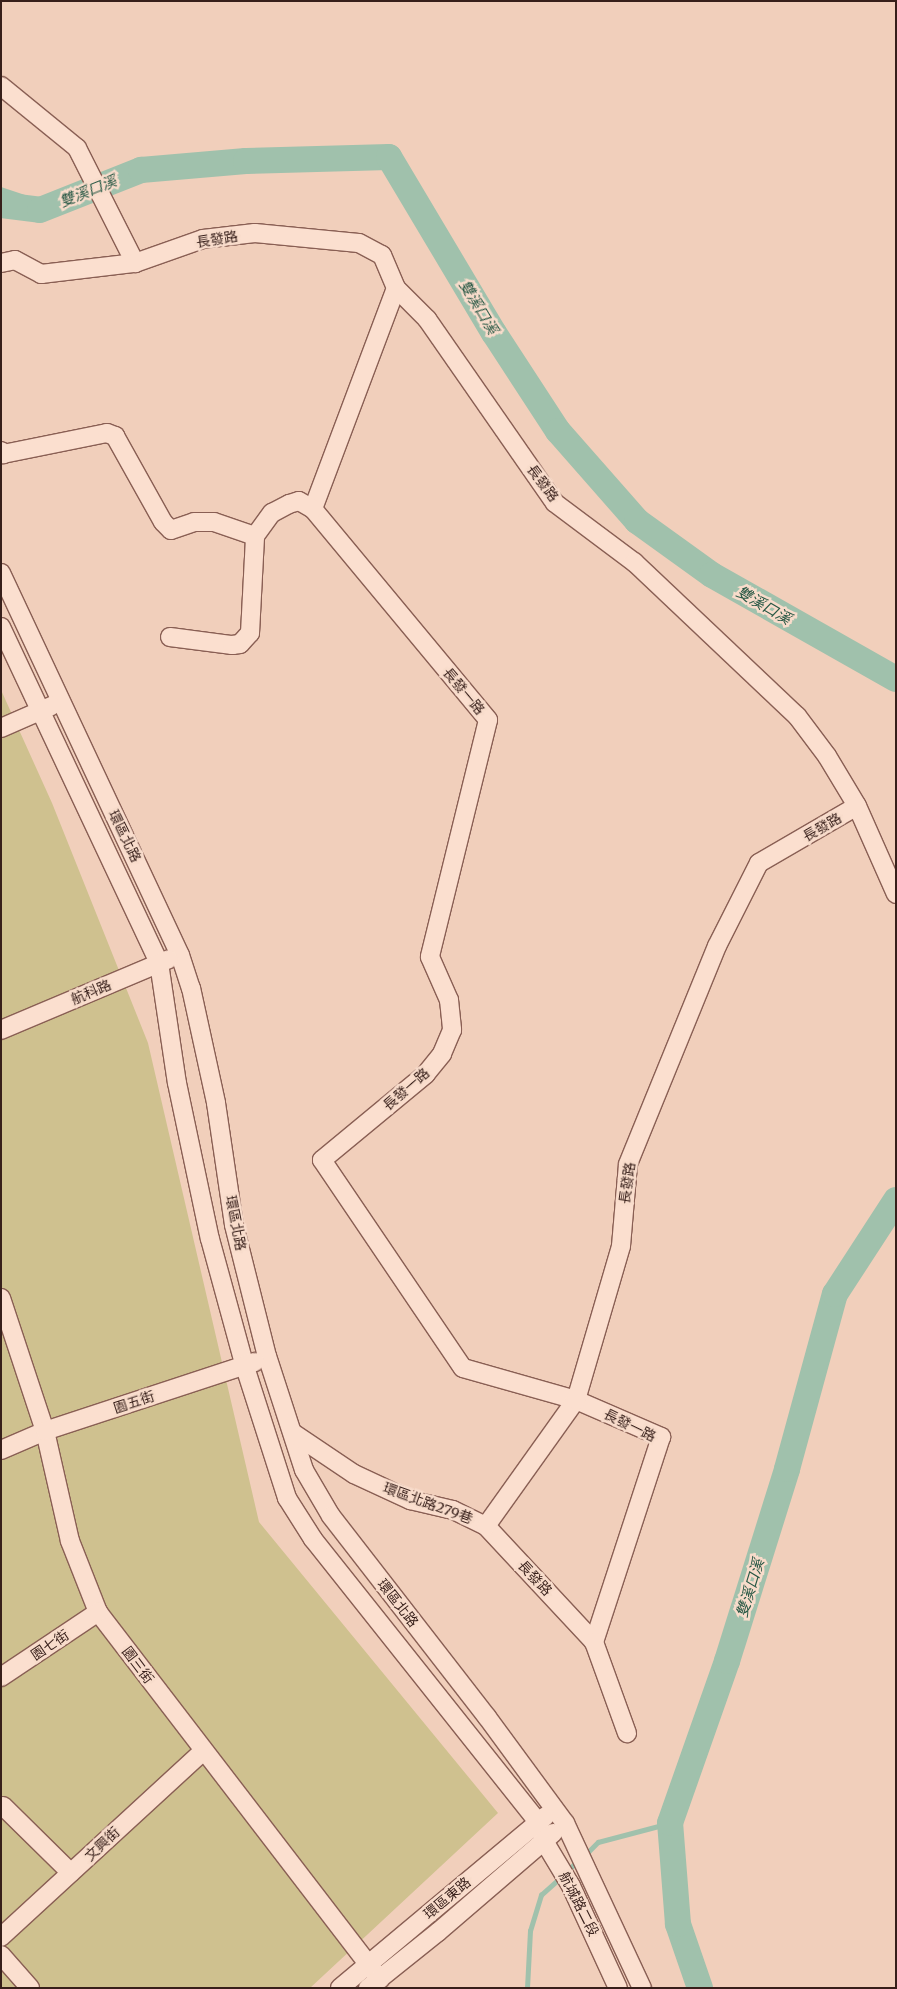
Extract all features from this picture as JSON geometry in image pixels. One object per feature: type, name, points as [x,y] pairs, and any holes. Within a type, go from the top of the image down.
[{"type":"street","points":[[1,86],[77,148],[135,264]]},
{"type":"street","name":"長發路","points":[[1,263],[15,260],[41,274],[135,264],[203,239],[255,233],[359,243],[382,255],[396,288],[427,319],[555,502],[634,562],[797,716],[828,756],[857,806],[760,863],[716,946],[628,1164],[621,1246],[576,1400],[486,1526],[594,1642],[628,1733]]},
{"type":"street","points":[[170,637],[232,645],[240,644],[250,634],[254,536],[272,513],[289,504],[299,502],[313,509],[396,288]]},
{"type":"street","points":[[1,451],[3,454],[107,433],[115,436],[163,522],[171,530],[194,522],[214,522],[254,536]]},
{"type":"street","name":"長發一路","points":[[313,509],[488,720],[430,957],[449,1000],[452,1030],[442,1054],[426,1074],[322,1160],[463,1368],[576,1400],[661,1437],[594,1642]]},
{"type":"street","name":"環區北路","points":[[1,573],[180,955],[191,988],[216,1103],[234,1225],[267,1356],[304,1470],[331,1516],[487,1717],[564,1823]]},
{"type":"street","name":"環區北路","points":[[1,627],[159,963],[176,1083],[195,1173],[245,1367],[287,1498],[308,1530],[538,1822]]},
{"type":"street","points":[[1,728],[61,702]]},
{"type":"street","points":[[857,806],[896,894]]},
{"type":"street","name":"航科路","points":[[1,1030],[180,955]]},
{"type":"street","name":"園三街","points":[[1,1298],[44,1431],[70,1541],[98,1612],[372,1978]]},
{"type":"street","name":"園五街","points":[[1,1450],[44,1431],[245,1367],[267,1356]]},
{"type":"street","name":"環區北路279巷","points":[[293,1433],[354,1474],[410,1500],[453,1510],[486,1526]]},
{"type":"street","name":"園七街","points":[[1,1677],[98,1612]]},
{"type":"street","name":"文興街","points":[[1,1937],[203,1751]]},
{"type":"street","points":[[3,1806],[71,1873]]},
{"type":"street","name":"環區東路","points":[[372,1978],[554,1809]]},
{"type":"street","name":"航城路二段","points":[[538,1822],[544,1841],[569,1882],[618,1988]]},
{"type":"street","name":"環區東路","points":[[340,1988],[372,1978],[564,1823]]},
{"type":"street","name":"航城路二段","points":[[564,1823],[642,1988]]},
{"type":"street","points":[[1,1955],[30,1988]]},
{"type":"shaded area","name":"雙溪口溪","points":[[1,187],[37,199],[27,217],[1,213]]},
{"type":"shaded area","points":[[1,690],[52,803],[148,1043],[259,1522],[498,1813],[310,1988],[1,1988]]},
{"type":"waterway","name":"雙溪口溪","points":[[1,205],[40,210],[141,170],[246,161],[389,157],[494,333],[558,431],[637,521],[712,575],[896,679]]},
{"type":"waterway","name":"雙溪口溪","points":[[700,1988],[678,1924],[670,1823],[727,1661],[787,1469],[835,1294],[896,1200]]},
{"type":"waterway","points":[[585,1855],[598,1842],[670,1823]]},
{"type":"waterway","points":[[566,1872],[579,1860]]},
{"type":"waterway","points":[[527,1988],[530,1931],[541,1895],[561,1877]]}]
